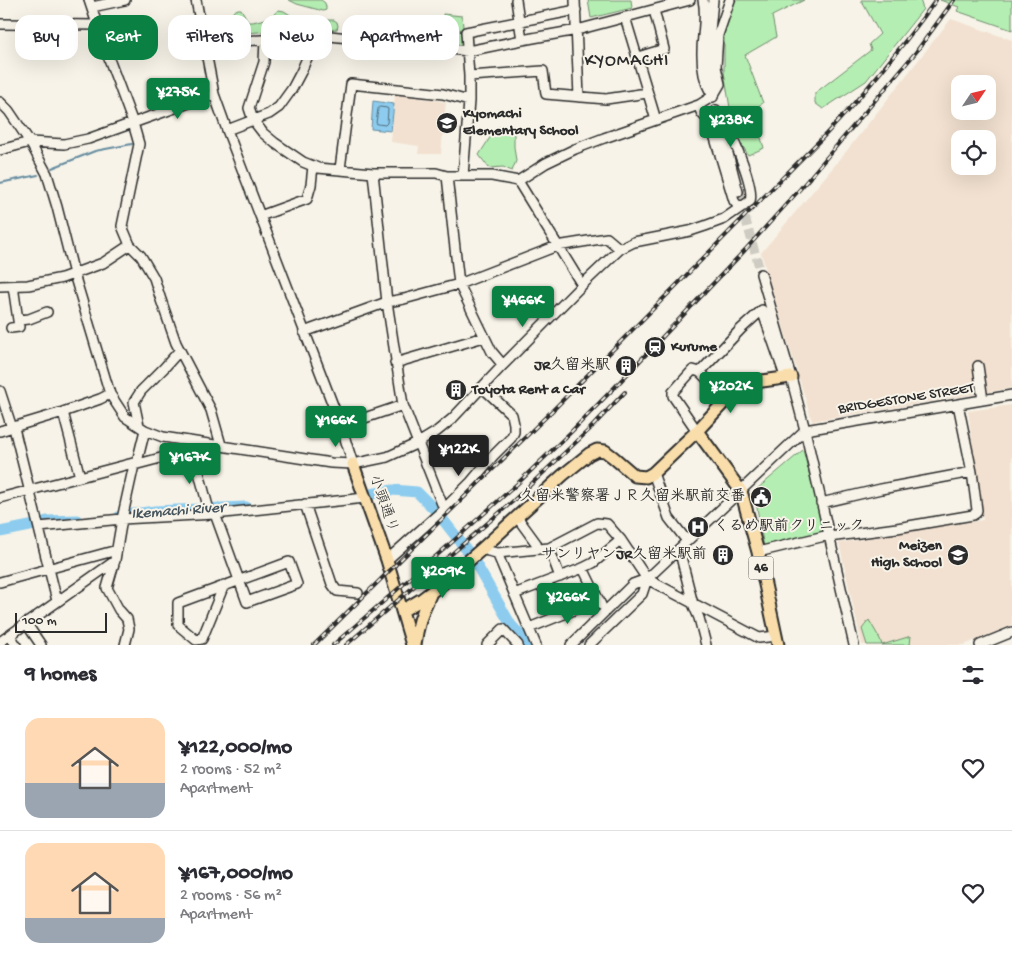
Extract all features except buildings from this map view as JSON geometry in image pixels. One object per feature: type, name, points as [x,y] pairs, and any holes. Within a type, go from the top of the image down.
[{"type":"main road","points":[[402,611],[432,591],[589,454],[598,450],[605,451],[635,476],[646,477],[653,473],[728,399],[746,386],[755,382],[788,377]]},
{"type":"main road","name":"46","points":[[697,431],[742,491],[758,552],[777,641]]},
{"type":"main road","name":"小頭通り","points":[[353,464],[387,560],[413,645]]},
{"type":"main road","points":[[413,645],[424,607],[432,591]]},
{"type":"street","points":[[90,4],[125,0]]},
{"type":"street","points":[[196,0],[199,15]]},
{"type":"street","points":[[516,0],[522,40]]},
{"type":"street","points":[[575,0],[579,97]]},
{"type":"street","points":[[332,36],[468,51],[577,30],[690,0]]},
{"type":"street","points":[[703,0],[705,11],[702,44],[703,68],[705,82],[713,96]]},
{"type":"street","points":[[714,0],[709,41],[710,76],[713,96],[735,191],[734,201],[738,206],[747,204]]},
{"type":"street","points":[[264,60],[249,108],[253,120],[275,143],[303,162],[318,168],[373,173],[436,173],[447,176],[492,176],[518,180],[546,163],[575,150],[699,106],[713,96],[720,84],[716,67],[718,35],[730,0]]},
{"type":"street","points":[[463,176],[469,101],[466,32],[576,10]]},
{"type":"street","points":[[638,57],[664,49],[654,10]]},
{"type":"street","points":[[626,17],[656,120]]},
{"type":"street","points":[[0,24],[88,26]]},
{"type":"street","points":[[110,60],[139,144],[122,226],[130,245],[141,256],[154,278],[180,350],[211,410],[217,445]]},
{"type":"street","points":[[208,60],[214,94],[341,426],[353,464]]},
{"type":"street","points":[[227,130],[269,114],[279,107],[292,89],[306,60]]},
{"type":"street","points":[[469,76],[543,72],[546,94],[606,99],[647,93]]},
{"type":"street","points":[[340,170],[351,84],[443,94],[469,101]]},
{"type":"street","points":[[0,150],[30,142],[64,144],[88,139],[214,94]]},
{"type":"street","points":[[0,102],[9,111],[30,142],[46,174],[110,394],[125,417],[142,428],[163,437],[331,463],[353,464],[387,457],[418,443],[436,432],[452,419],[503,365],[620,249],[640,241],[690,232],[724,219],[747,204],[752,197],[747,175],[725,122],[716,110]]},
{"type":"street","points":[[699,106],[702,115],[712,125],[735,191],[730,208],[705,226]]},
{"type":"street","points":[[260,216],[307,199],[311,186],[313,166]]},
{"type":"street","points":[[373,173],[387,302],[402,405],[444,509]]},
{"type":"street","points":[[447,176],[459,284],[492,352],[503,365]]},
{"type":"street","points":[[518,180],[582,286]]},
{"type":"street","points":[[304,332],[387,302],[459,284],[557,246],[607,238],[620,249]]},
{"type":"street","points":[[0,286],[28,285],[62,278],[103,263],[130,245]]},
{"type":"street","points":[[761,274],[788,377],[805,430],[854,645]]},
{"type":"street","points":[[11,328],[19,328],[13,286]]},
{"type":"street","points":[[700,372],[762,310],[788,377]]},
{"type":"street","points":[[18,320],[29,319],[47,312]]},
{"type":"street","points":[[395,363],[484,337]]},
{"type":"street","points":[[125,645],[129,629],[126,619],[107,588],[118,550],[122,519],[136,464],[142,428],[134,402],[180,350]]},
{"type":"street","points":[[978,366],[983,400]]},
{"type":"street","points":[[697,431],[673,396],[673,392],[691,372],[693,370],[700,372],[728,399]]},
{"type":"street","points":[[387,560],[444,509],[511,438],[514,432],[512,415],[482,387]]},
{"type":"street","points":[[0,391],[13,428],[57,601]]},
{"type":"street","points":[[0,431],[63,412],[110,394]]},
{"type":"street","name":"BRIDGESTONE STREET","points":[[805,430],[1012,396]]},
{"type":"street","points":[[758,552],[829,536],[897,528],[976,513],[972,472],[958,404]]},
{"type":"street","points":[[341,426],[402,405]]},
{"type":"street","points":[[63,412],[80,477]]},
{"type":"street","points":[[571,645],[633,584],[647,579],[805,430]]},
{"type":"street","points":[[0,498],[217,445]]},
{"type":"street","points":[[193,450],[212,514],[238,580],[247,602],[297,584],[289,562],[238,580],[178,603],[178,625],[196,640],[202,639],[224,586]]},
{"type":"street","points":[[821,503],[874,490],[972,472]]},
{"type":"street","points":[[653,473],[669,518],[687,541]]},
{"type":"street","points":[[39,527],[122,519],[212,514],[365,498]]},
{"type":"street","points":[[305,504],[332,584],[337,590],[358,592]]},
{"type":"street","points":[[517,517],[536,543],[537,549]]},
{"type":"street","points":[[481,549],[497,553],[549,548],[597,523],[607,524],[621,540],[647,579],[759,638],[777,641]]},
{"type":"street","points":[[514,594],[593,563],[621,540]]},
{"type":"street","points":[[549,548],[560,577]]},
{"type":"street","points":[[679,549],[706,645]]},
{"type":"street","points":[[0,582],[118,550]]},
{"type":"street","points":[[497,553],[536,645]]},
{"type":"street","points":[[0,642],[115,560]]},
{"type":"street","points":[[583,568],[599,600],[615,619]]},
{"type":"street","points":[[589,645],[642,594],[647,579]]},
{"type":"street","points":[[529,628],[599,600]]},
{"type":"street","points":[[26,623],[41,645]]},
{"type":"street","points":[[487,645],[503,629],[518,645]]},
{"type":"street","points":[[980,645],[998,641],[1012,632]]},
{"type":"street","points":[[10,635],[16,645]]},
{"type":"shaded area","points":[[951,19],[1012,40],[1012,388],[812,421],[761,253],[841,158]]},
{"type":"shaded area","points":[[395,94],[446,102],[441,154],[418,154],[419,146],[391,142]]},
{"type":"shaded area","points":[[1012,405],[1012,625],[964,645],[862,645],[839,543],[983,520],[968,411]]},
{"type":"green space","points":[[289,0],[321,0],[325,3],[326,10],[323,11],[297,4]]},
{"type":"green space","points":[[588,0],[631,0],[632,8],[591,18]]},
{"type":"green space","points":[[735,0],[804,0],[772,16],[776,37],[745,55],[763,103],[745,115],[751,131],[758,128],[764,148],[748,155],[738,138],[731,114],[724,72],[724,31]]},
{"type":"green space","points":[[861,0],[920,0],[923,9],[866,81],[823,109],[815,103],[815,93],[871,50],[869,44],[880,34]]},
{"type":"green space","points":[[940,0],[1012,0],[1012,30],[957,11],[959,7]]},
{"type":"green space","points":[[241,9],[244,15],[233,15],[234,11]]},
{"type":"green space","points":[[279,10],[290,15],[273,15]]},
{"type":"green space","points":[[459,16],[462,16],[465,48],[459,47]]},
{"type":"green space","points":[[261,20],[261,32],[251,33],[251,22]]},
{"type":"green space","points":[[332,20],[337,22],[337,29],[332,29]]},
{"type":"green space","points":[[508,125],[514,131],[516,161],[512,171],[503,167],[489,168],[479,155],[496,128]]},
{"type":"green space","points":[[803,450],[825,532],[764,548],[756,502],[766,501],[769,493],[758,492],[757,489]]},
{"type":"green space","points":[[869,620],[882,645],[867,645],[862,629]]},
{"type":"green space","points":[[911,636],[910,645],[882,645]]},
{"type":"water","points":[[373,101],[394,104],[391,131],[371,129]]},
{"type":"waterway","points":[[52,168],[95,151],[132,144]]},
{"type":"waterway","points":[[0,183],[38,175]]},
{"type":"waterway","name":"Ikemachi River","points":[[371,494],[393,490],[417,492],[437,512],[472,557],[511,625],[529,645]]},
{"type":"waterway","name":"Ikemachi River","points":[[120,516],[155,511],[246,507]]},
{"type":"waterway","name":"Ikemachi River","points":[[0,532],[47,521],[77,520]]},
{"type":"tunnel","points":[[738,192],[761,274]]},
{"type":"railway","points":[[314,645],[557,406],[826,134],[883,69],[936,0]]},
{"type":"railway","points":[[333,645],[517,484],[614,388],[800,189],[916,52],[954,0]]},
{"type":"railway","points":[[346,645],[512,502],[589,430],[625,392]]},
{"type":"place","name":"Kyomachi Elementary School","points":[[447,123]]},
{"type":"place","name":"Kurume","points":[[655,347]]},
{"type":"place","name":"JR久留米駅","points":[[626,366]]},
{"type":"place","name":"Toyota Rent a Car","points":[[456,390]]},
{"type":"place","name":"久留米警察署ＪＲ久留米駅前交番","points":[[761,497]]},
{"type":"place","name":"くるめ駅前クリニック","points":[[698,527]]},
{"type":"place","name":"サンリヤンJR久留米駅前","points":[[723,555]]},
{"type":"place","name":"Meizen High School","points":[[958,555]]},
{"type":"district","name":"KYOMACHI","points":[[627,61]]}]
